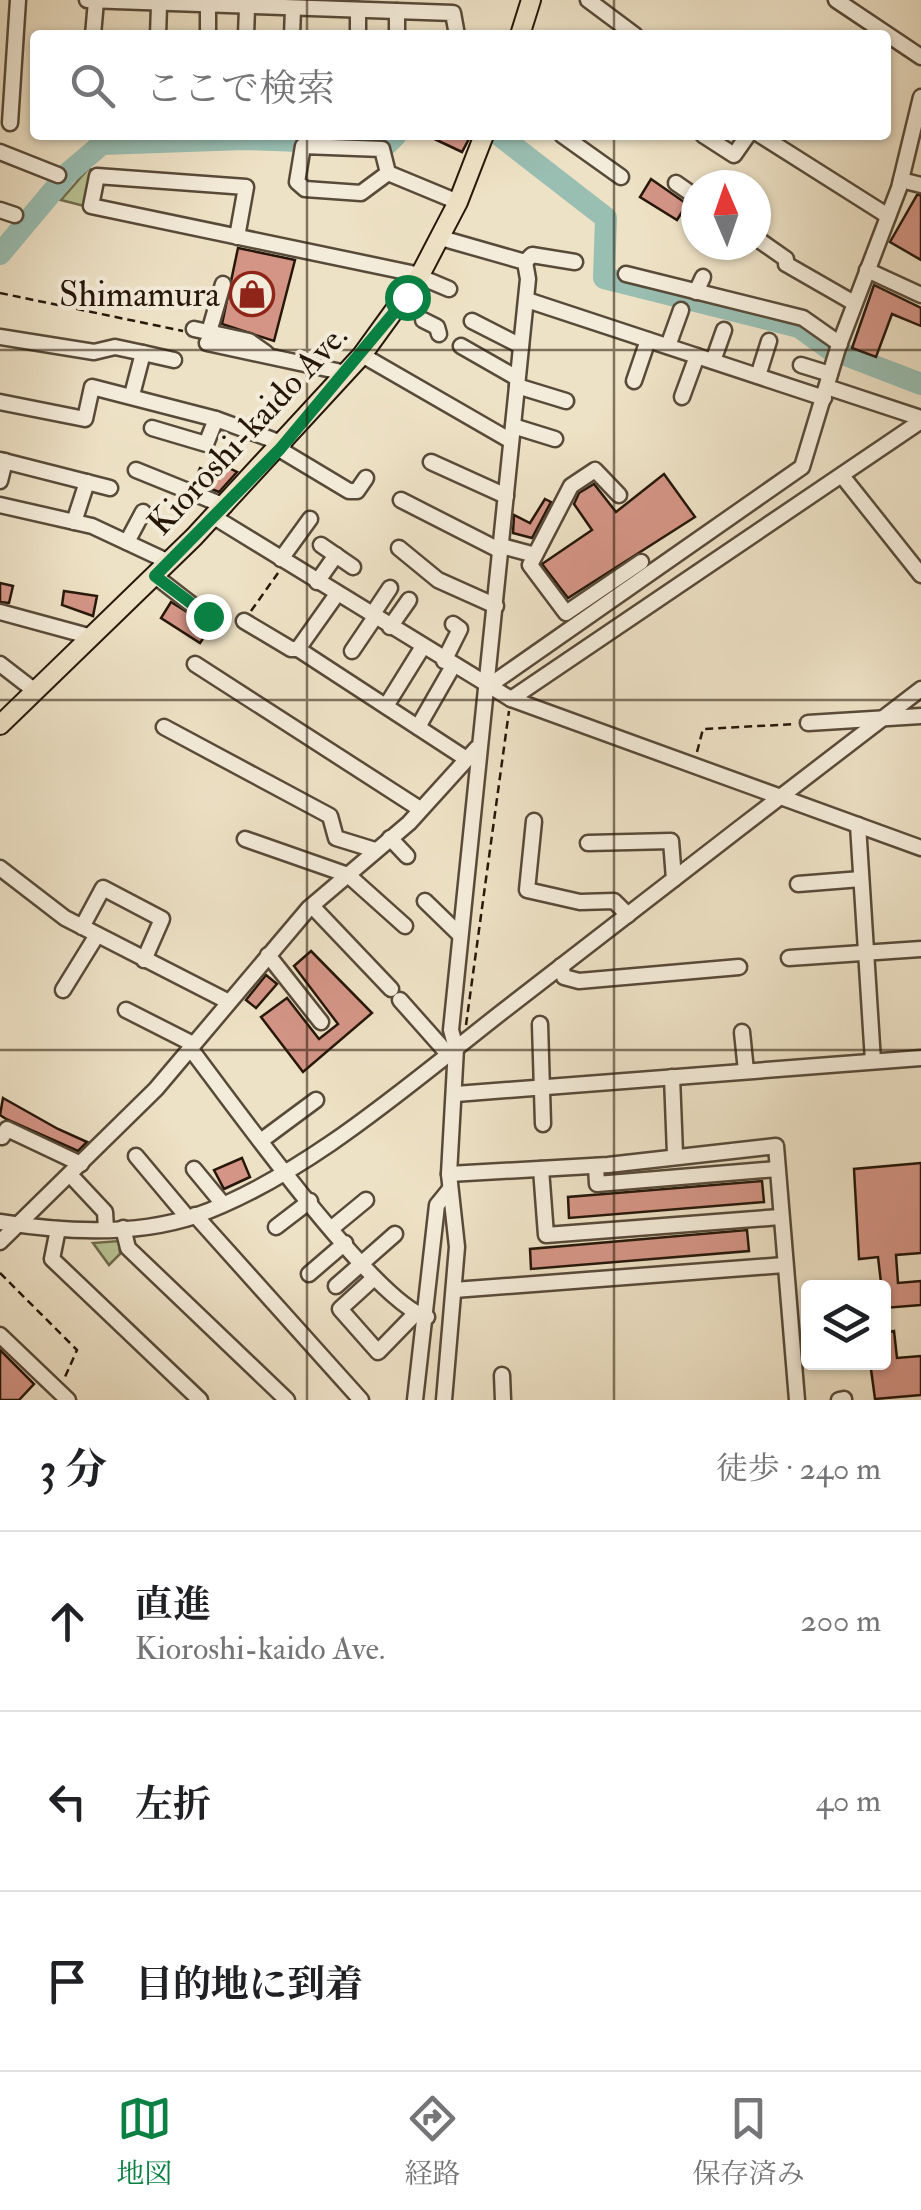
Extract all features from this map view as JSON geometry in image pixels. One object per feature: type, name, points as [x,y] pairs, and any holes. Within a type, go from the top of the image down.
[{"type":"main road","points":[[522,30],[532,0]]},
{"type":"main road","name":"Kioroshi-kaido Ave.","points":[[0,725],[220,511],[362,355],[420,276],[458,202],[482,140]]},
{"type":"street","points":[[10,123],[6,93],[18,0]]},
{"type":"street","points":[[87,0],[188,3],[208,8],[276,4],[293,9],[360,7],[453,12],[456,30]]},
{"type":"street","points":[[588,0],[628,30]]},
{"type":"street","points":[[836,0],[881,30]]},
{"type":"street","points":[[93,30],[96,1]]},
{"type":"street","points":[[150,3],[157,30]]},
{"type":"street","points":[[208,8],[208,30]]},
{"type":"street","points":[[246,8],[246,30]]},
{"type":"street","points":[[292,30],[293,9]]},
{"type":"street","points":[[891,37],[921,57]]},
{"type":"street","points":[[490,685],[802,467],[854,303],[914,152],[921,97]]},
{"type":"street","points":[[569,140],[620,177]]},
{"type":"street","points":[[712,140],[734,155],[744,140]]},
{"type":"street","points":[[768,140],[888,216]]},
{"type":"street","points":[[304,146],[382,149],[388,173],[361,193],[305,189],[297,182],[304,146]]},
{"type":"street","points":[[0,152],[58,175]]},
{"type":"street","points":[[388,173],[458,202]]},
{"type":"street","points":[[236,237],[246,187],[97,176],[91,206],[236,237],[420,276],[449,289]]},
{"type":"street","points":[[901,180],[921,185]]},
{"type":"street","points":[[676,184],[681,187]]},
{"type":"street","points":[[440,238],[525,262]]},
{"type":"street","points":[[771,248],[786,259],[786,264],[854,303]]},
{"type":"street","points":[[444,1400],[457,1247],[450,1182],[456,1094],[451,1030],[478,748],[490,685],[527,300],[525,262],[532,255],[575,262]]},
{"type":"street","points":[[867,270],[921,295]]},
{"type":"street","points":[[626,274],[700,284],[803,318],[838,349]]},
{"type":"street","points":[[223,284],[204,335],[249,341],[271,356],[346,373]]},
{"type":"street","points":[[527,300],[758,376],[827,386],[921,420]]},
{"type":"street","points":[[668,346],[680,310]]},
{"type":"street","points":[[423,320],[437,327],[439,334]]},
{"type":"street","points":[[472,320],[521,346]]},
{"type":"street","points":[[714,361],[724,330]]},
{"type":"street","points":[[0,337],[94,352],[115,347],[174,360]]},
{"type":"street","points":[[634,381],[648,340]]},
{"type":"street","points":[[758,376],[769,341]]},
{"type":"street","points":[[461,346],[517,382],[566,401]]},
{"type":"street","points":[[132,395],[144,353]]},
{"type":"street","points":[[362,355],[512,433],[556,439]]},
{"type":"street","points":[[682,397],[697,356]]},
{"type":"street","points":[[802,365],[827,386]]},
{"type":"street","points":[[0,402],[84,419],[92,387],[132,395],[216,419],[282,447],[349,491],[357,491],[366,478]]},
{"type":"street","points":[[152,428],[206,444],[216,419]]},
{"type":"street","points":[[510,700],[921,420]]},
{"type":"street","points":[[0,481],[2,461],[110,488]]},
{"type":"street","points":[[430,462],[506,496]]},
{"type":"street","points":[[136,470],[220,511],[283,561],[510,700],[921,848]]},
{"type":"street","points":[[619,494],[595,470],[570,486],[530,565],[566,613],[641,562]]},
{"type":"street","points":[[842,476],[921,575]]},
{"type":"street","points":[[74,522],[87,482]]},
{"type":"street","points":[[401,500],[502,548],[536,555]]},
{"type":"street","points":[[0,505],[74,522],[169,562]]},
{"type":"street","points":[[126,542],[143,512]]},
{"type":"street","points":[[283,561],[310,519]]},
{"type":"street","points":[[321,545],[353,567]]},
{"type":"street","points":[[400,548],[438,580],[496,606]]},
{"type":"street","points":[[317,582],[336,555]]},
{"type":"street","points":[[155,576],[208,616]]},
{"type":"street","points":[[352,652],[390,588]]},
{"type":"street","points":[[298,649],[336,594]]},
{"type":"street","points":[[390,627],[409,600]]},
{"type":"street","points":[[0,612],[92,637]]},
{"type":"street","points":[[244,620],[291,649],[298,649],[465,758]]},
{"type":"street","points":[[418,727],[449,664],[460,628],[453,624]]},
{"type":"street","points":[[386,706],[422,648]]},
{"type":"street","points":[[0,664],[35,691]]},
{"type":"street","points":[[196,664],[420,809]]},
{"type":"street","points":[[0,1222],[58,1229],[123,1228],[192,1216],[286,1173],[921,689]]},
{"type":"street","points":[[808,724],[921,716]]},
{"type":"street","points":[[164,726],[330,816],[336,838],[375,850]]},
{"type":"street","points":[[588,750],[591,732]]},
{"type":"street","points":[[0,1242],[81,1164],[191,1046],[312,906],[390,838],[478,748]]},
{"type":"street","points":[[534,820],[527,890],[580,902],[614,901],[628,915]]},
{"type":"street","points":[[858,825],[873,1061]]},
{"type":"street","points":[[390,838],[407,856]]},
{"type":"street","points":[[246,839],[348,875],[405,926]]},
{"type":"street","points":[[588,843],[671,840],[674,880]]},
{"type":"street","points":[[0,868],[82,927],[227,1001]]},
{"type":"street","points":[[798,884],[861,879]]},
{"type":"street","points":[[82,927],[102,888],[162,919],[144,960]]},
{"type":"street","points":[[425,901],[459,934]]},
{"type":"street","points":[[312,906],[452,1050]]},
{"type":"street","points":[[64,990],[97,935]]},
{"type":"street","points":[[789,958],[921,949]]},
{"type":"street","points":[[268,955],[321,1022]]},
{"type":"street","points":[[561,966],[564,978],[579,981],[739,967]]},
{"type":"street","points":[[126,1010],[191,1046],[286,1173],[374,1278],[421,1316]]},
{"type":"street","points":[[540,1024],[543,1124]]},
{"type":"street","points":[[742,1032],[746,1071]]},
{"type":"street","points":[[456,1094],[921,1058]]},
{"type":"street","points":[[672,1077],[675,1154]]},
{"type":"street","points":[[262,1140],[316,1100]]},
{"type":"street","points":[[2,1137],[6,1130],[81,1164]]},
{"type":"street","points":[[450,1182],[675,1154],[776,1146],[797,1400]]},
{"type":"street","points":[[136,1156],[361,1400]]},
{"type":"street","points":[[596,1166],[597,1184],[777,1170]]},
{"type":"street","points":[[194,1169],[223,1204]]},
{"type":"street","points":[[541,1169],[546,1235],[780,1217]]},
{"type":"street","points":[[75,1180],[106,1212],[106,1229]]},
{"type":"street","points":[[415,1400],[421,1316],[437,1205],[450,1182]]},
{"type":"street","points":[[332,1228],[366,1200]]},
{"type":"street","points":[[276,1227],[310,1202]]},
{"type":"street","points":[[123,1228],[128,1248],[287,1400]]},
{"type":"street","points":[[58,1229],[52,1260],[200,1400]]},
{"type":"street","points":[[336,1286],[395,1234]]},
{"type":"street","points":[[309,1274],[345,1243]]},
{"type":"street","points":[[454,1290],[784,1265]]},
{"type":"street","points":[[374,1278],[340,1309],[378,1352],[421,1316]]},
{"type":"street","points":[[0,1335],[65,1398]]},
{"type":"street","points":[[502,1375],[503,1400]]},
{"type":"path","points":[[0,293],[204,335]]},
{"type":"path","points":[[244,620],[283,561]]},
{"type":"path","points":[[452,1050],[470,1015],[510,700]]},
{"type":"path","points":[[694,768],[702,729],[808,724]]},
{"type":"path","points":[[0,1273],[77,1350],[65,1398]]},
{"type":"green space","points":[[88,169],[95,170],[84,206],[61,200]]},
{"type":"green space","points":[[119,1241],[120,1254],[109,1265],[93,1243]]},
{"type":"building","points":[[437,140],[468,140],[462,152]]},
{"type":"building","points":[[651,179],[681,200],[681,214],[677,220],[640,197]]},
{"type":"building","points":[[917,195],[921,195],[921,260],[890,242]]},
{"type":"building","points":[[238,248],[295,260],[274,341],[222,324]]},
{"type":"building","points":[[874,285],[921,308],[921,326],[892,314],[876,357],[852,348]]},
{"type":"building","points":[[227,467],[237,472],[219,492],[194,482],[200,468],[222,477]]},
{"type":"building","points":[[664,474],[695,517],[568,598],[542,564],[592,530],[574,504],[579,493],[594,484],[616,512]]},
{"type":"building","points":[[545,499],[551,502],[532,538],[513,533],[514,515],[530,523]]},
{"type":"building","points":[[0,583],[13,586],[9,603],[0,602]]},
{"type":"building","points":[[64,591],[97,596],[93,616],[62,605]]},
{"type":"building","points":[[171,602],[211,627],[200,643],[161,618]]},
{"type":"building","points":[[311,951],[372,1013],[303,1072],[261,1017],[287,998],[319,1039],[338,1024],[294,966]]},
{"type":"building","points":[[266,975],[277,984],[256,1008],[246,1000]]},
{"type":"building","points":[[3,1098],[87,1142],[78,1151],[6,1119],[0,1115]]},
{"type":"building","points":[[242,1158],[250,1177],[224,1189],[214,1170]]},
{"type":"building","points":[[921,1163],[921,1253],[896,1255],[898,1283],[921,1281],[921,1305],[891,1307],[891,1280],[881,1280],[878,1257],[859,1259],[854,1169]]},
{"type":"building","points":[[762,1181],[764,1202],[569,1218],[568,1197]]},
{"type":"building","points":[[747,1230],[749,1251],[531,1269],[530,1249]]},
{"type":"building","points":[[894,1331],[897,1358],[921,1356],[921,1395],[875,1399],[871,1370],[891,1370]]},
{"type":"building","points":[[0,1350],[34,1384],[19,1400],[0,1400]]},
{"type":"waterway","points":[[68,173],[102,144],[216,140]]},
{"type":"waterway","points":[[271,140],[326,142]]},
{"type":"waterway","points":[[358,143],[387,144],[391,140]]},
{"type":"waterway","points":[[505,140],[606,218],[604,278],[799,327],[831,350]]},
{"type":"waterway","points":[[0,254],[63,179]]},
{"type":"waterway","points":[[843,354],[921,384]]},
{"type":"place","name":"Shimamura","points":[[252,294]]},
{"type":"route","points":[[208,616],[155,576],[280,449],[407,297]]}]
